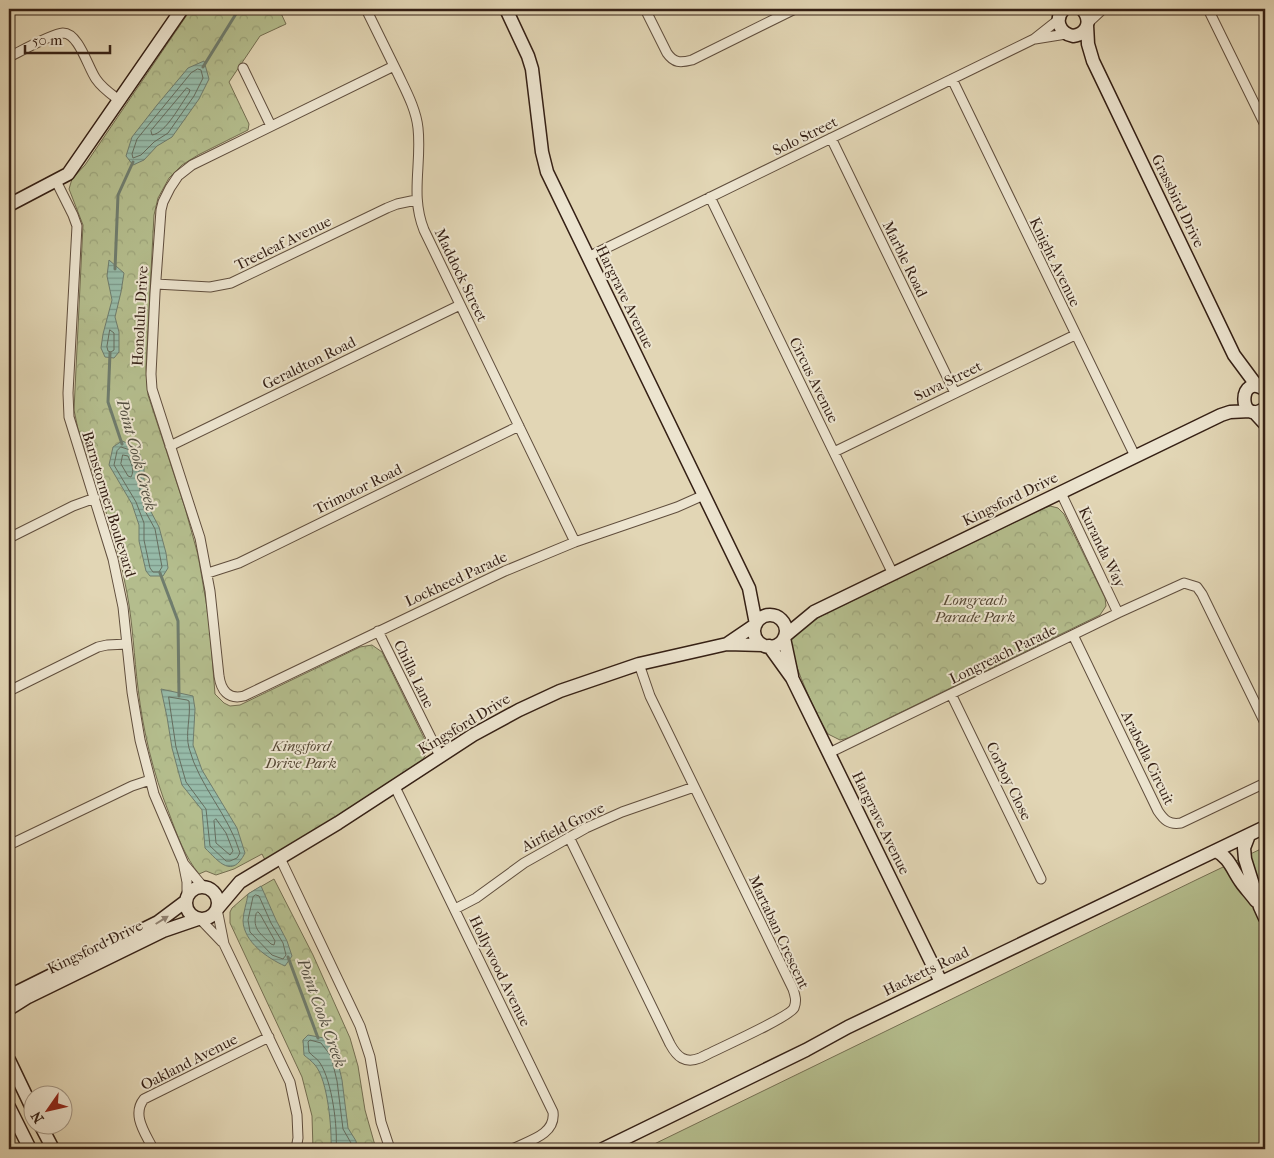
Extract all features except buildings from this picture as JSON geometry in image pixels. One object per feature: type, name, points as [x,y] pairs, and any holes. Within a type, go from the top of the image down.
[{"type":"street","points":[[9,205],[68,174],[182,9]]},
{"type":"street","name":"Maddock Street","points":[[366,9],[413,107],[418,128],[416,200],[420,220],[575,542]]},
{"type":"street","name":"Hargrave Avenue","points":[[506,9],[532,69],[544,160],[552,183],[749,588],[755,624]]},
{"type":"street","points":[[645,9],[667,53],[678,62],[692,60],[785,11],[796,9]]},
{"type":"street","name":"Grassbird Drive","points":[[1082,9],[1087,15],[1088,39],[1093,62],[1234,356],[1245,405],[1257,410]]},
{"type":"street","points":[[1069,35],[1082,33],[1103,9]]},
{"type":"street","points":[[1208,9],[1264,120]]},
{"type":"street","name":"Solo Street","points":[[588,256],[1034,39],[1060,13]]},
{"type":"street","name":"Grassbird Drive","points":[[1060,13],[1060,28],[1069,35],[1093,62]]},
{"type":"street","points":[[9,57],[59,34],[70,35],[79,46],[102,86],[119,100]]},
{"type":"street","name":"Solo Street","points":[[1034,39],[1069,35]]},
{"type":"street","name":"Honolulu Drive","points":[[226,693],[220,683],[208,573],[195,519],[153,394],[151,382],[161,210],[166,195],[174,181],[185,170],[206,157],[394,66]]},
{"type":"street","points":[[243,68],[271,126]]},
{"type":"street","name":"Knight Avenue","points":[[952,79],[1075,335],[1136,456]]},
{"type":"street","name":"Marble Road","points":[[831,138],[955,393]]},
{"type":"street","name":"Barnstormer Boulevard","points":[[56,181],[77,226],[68,393],[69,417],[73,435],[109,541],[123,607],[135,715],[150,780],[183,862],[187,882],[186,900]]},
{"type":"street","name":"Circus Avenue","points":[[710,197],[893,574]]},
{"type":"street","name":"Treeleaf Avenue","points":[[156,284],[210,287],[231,283],[397,204],[416,200]]},
{"type":"street","name":"Geraldton Road","points":[[170,446],[460,305]]},
{"type":"street","name":"Suva Street","points":[[834,452],[1075,335]]},
{"type":"street","name":"Grassbird Drive","points":[[1234,356],[1262,387]]},
{"type":"street","name":"Kingsford Drive","points":[[1221,415],[1244,396],[1249,388],[1262,387]]},
{"type":"street","points":[[1257,410],[1265,424]]},
{"type":"street","name":"Kingsford Drive","points":[[776,616],[785,618],[814,612],[1221,415],[1230,412],[1257,410]]},
{"type":"street","name":"Trimotor Road","points":[[208,573],[239,562],[519,426]]},
{"type":"street","name":"Kuranda Way","points":[[1061,493],[1118,613]]},
{"type":"street","name":"Lockheed Parade","points":[[226,693],[237,697],[248,695],[505,571],[575,542],[677,507],[704,495]]},
{"type":"street","points":[[9,538],[73,506],[95,498]]},
{"type":"street","name":"Longreach Parade","points":[[830,753],[1118,613],[1178,585],[1190,584],[1197,587],[1205,599],[1265,723]]},
{"type":"street","name":"Hargrave Avenue","points":[[749,588],[776,616]]},
{"type":"street","name":"Kingsford Drive","points":[[784,637],[814,612]]},
{"type":"street","points":[[764,616],[776,616],[784,624],[784,637],[778,644],[766,646],[755,636],[755,624],[764,616]]},
{"type":"street","name":"Kingsford Drive","points":[[727,644],[755,624]]},
{"type":"street","name":"Chilla Lane","points":[[378,631],[440,756]]},
{"type":"street","name":"Arabella Circuit","points":[[1073,636],[1164,819],[1171,823],[1185,822],[1265,783]]},
{"type":"street","name":"Hargrave Avenue","points":[[784,637],[792,678]]},
{"type":"street","points":[[9,691],[98,648],[107,645],[127,644]]},
{"type":"street","name":"Kingsford Drive","points":[[217,908],[240,882],[395,787],[473,735],[519,710],[560,691],[639,664],[727,644],[766,646]]},
{"type":"street","name":"Hargrave Avenue","points":[[766,646],[792,678],[941,982]]},
{"type":"street","name":"Martaban Crescent","points":[[569,837],[674,1051],[683,1059],[695,1060],[786,1015],[795,1006],[796,998],[793,988],[647,689],[639,664]]},
{"type":"street","name":"Corboy Close","points":[[951,694],[1041,879]]},
{"type":"street","points":[[9,845],[132,786],[150,780]]},
{"type":"street","name":"Hollywood Avenue","points":[[395,787],[553,1112],[552,1125],[546,1132],[512,1149]]},
{"type":"street","name":"Airfield Grove","points":[[455,909],[476,898],[524,863],[569,837],[622,812],[694,787]]},
{"type":"street","name":"Hacketts Road","points":[[603,1149],[806,1050],[848,1027],[1265,827]]},
{"type":"street","points":[[1249,835],[1244,848],[1263,912]]},
{"type":"street","points":[[1216,851],[1226,858],[1263,912]]},
{"type":"street","points":[[280,858],[360,1026],[370,1057],[381,1122],[390,1149]]},
{"type":"street","name":"Barnstormer Boulevard","points":[[183,862],[207,888]]},
{"type":"street","name":"Kingsford Drive","points":[[207,888],[240,882]]},
{"type":"street","points":[[224,944],[199,919],[192,916],[188,911],[186,900],[194,890],[207,888],[216,896],[224,944],[290,1082],[294,1094],[298,1126],[296,1149]]},
{"type":"street","name":"Kingsford Drive","points":[[9,996],[158,922],[186,900]]},
{"type":"street","points":[[199,919],[210,917],[217,908]]},
{"type":"street","name":"Kingsford Drive","points":[[9,1009],[28,997],[163,931],[199,919]]},
{"type":"street","name":"Oakland Avenue","points":[[153,1149],[138,1114],[144,1099],[269,1037]]},
{"type":"street","points":[[9,1060],[22,1087]]},
{"type":"street","points":[[9,1107],[30,1149]]},
{"type":"street","points":[[46,1136],[53,1149]]},
{"type":"green space","name":"Kingsford Drive Park","points":[[191,9],[279,9],[286,24],[260,36],[229,82],[249,124],[248,130],[182,165],[169,178],[158,198],[154,215],[146,367],[148,395],[185,508],[198,555],[209,619],[215,694],[230,706],[240,705],[360,647],[372,645],[382,652],[426,742],[427,748],[425,756],[419,763],[338,817],[265,860],[262,854],[234,869],[216,875],[206,871],[199,874],[185,853],[158,783],[149,752],[143,720],[131,617],[123,572],[118,551],[78,429],[74,410],[83,225],[69,189],[72,179],[85,165]]},
{"type":"green space","name":"Longreach Parade Park","points":[[1050,506],[1058,508],[1064,514],[1105,598],[1106,606],[1100,615],[848,738],[840,740],[828,734],[798,671],[791,646],[794,635],[823,615]]},
{"type":"green space","points":[[1265,847],[1265,1149],[644,1149],[1198,879]]},
{"type":"green space","points":[[274,879],[313,955],[350,1038],[358,1066],[365,1110],[376,1149],[313,1149],[312,1116],[302,1077],[230,923],[232,908],[248,894]]},
{"type":"water","points":[[204,61],[209,79],[199,99],[172,137],[157,146],[144,160],[133,165],[126,156],[132,137],[188,68]]},
{"type":"water","points":[[109,260],[124,273],[115,317],[119,332],[119,352],[114,358],[105,357],[101,348],[112,300],[107,276]]},
{"type":"water","points":[[122,441],[137,447],[144,465],[144,484],[149,508],[159,527],[166,553],[168,568],[163,576],[150,576],[146,571],[139,541],[139,525],[132,504],[109,465],[113,447]]},
{"type":"water","points":[[161,689],[193,696],[195,709],[193,745],[202,770],[237,828],[245,853],[235,865],[225,866],[205,848],[202,810],[182,785],[172,748]]},
{"type":"water","points":[[261,886],[287,941],[292,956],[285,966],[264,954],[247,936],[244,929],[243,918],[248,894]]},
{"type":"water","points":[[308,1035],[324,1038],[336,1054],[342,1080],[348,1128],[356,1141],[357,1149],[331,1149],[330,1118],[323,1082],[315,1065],[304,1055],[303,1040]]},
{"type":"waterway","name":"Point Cook Creek","points":[[203,67],[239,9]]},
{"type":"waterway","name":"Point Cook Creek","points":[[115,269],[118,195],[133,162]]},
{"type":"waterway","name":"Point Cook Creek","points":[[110,353],[108,402],[122,444]]},
{"type":"waterway","name":"Point Cook Creek","points":[[160,573],[178,621],[179,696]]},
{"type":"waterway","name":"Point Cook Creek","points":[[288,957],[318,1038]]}]
